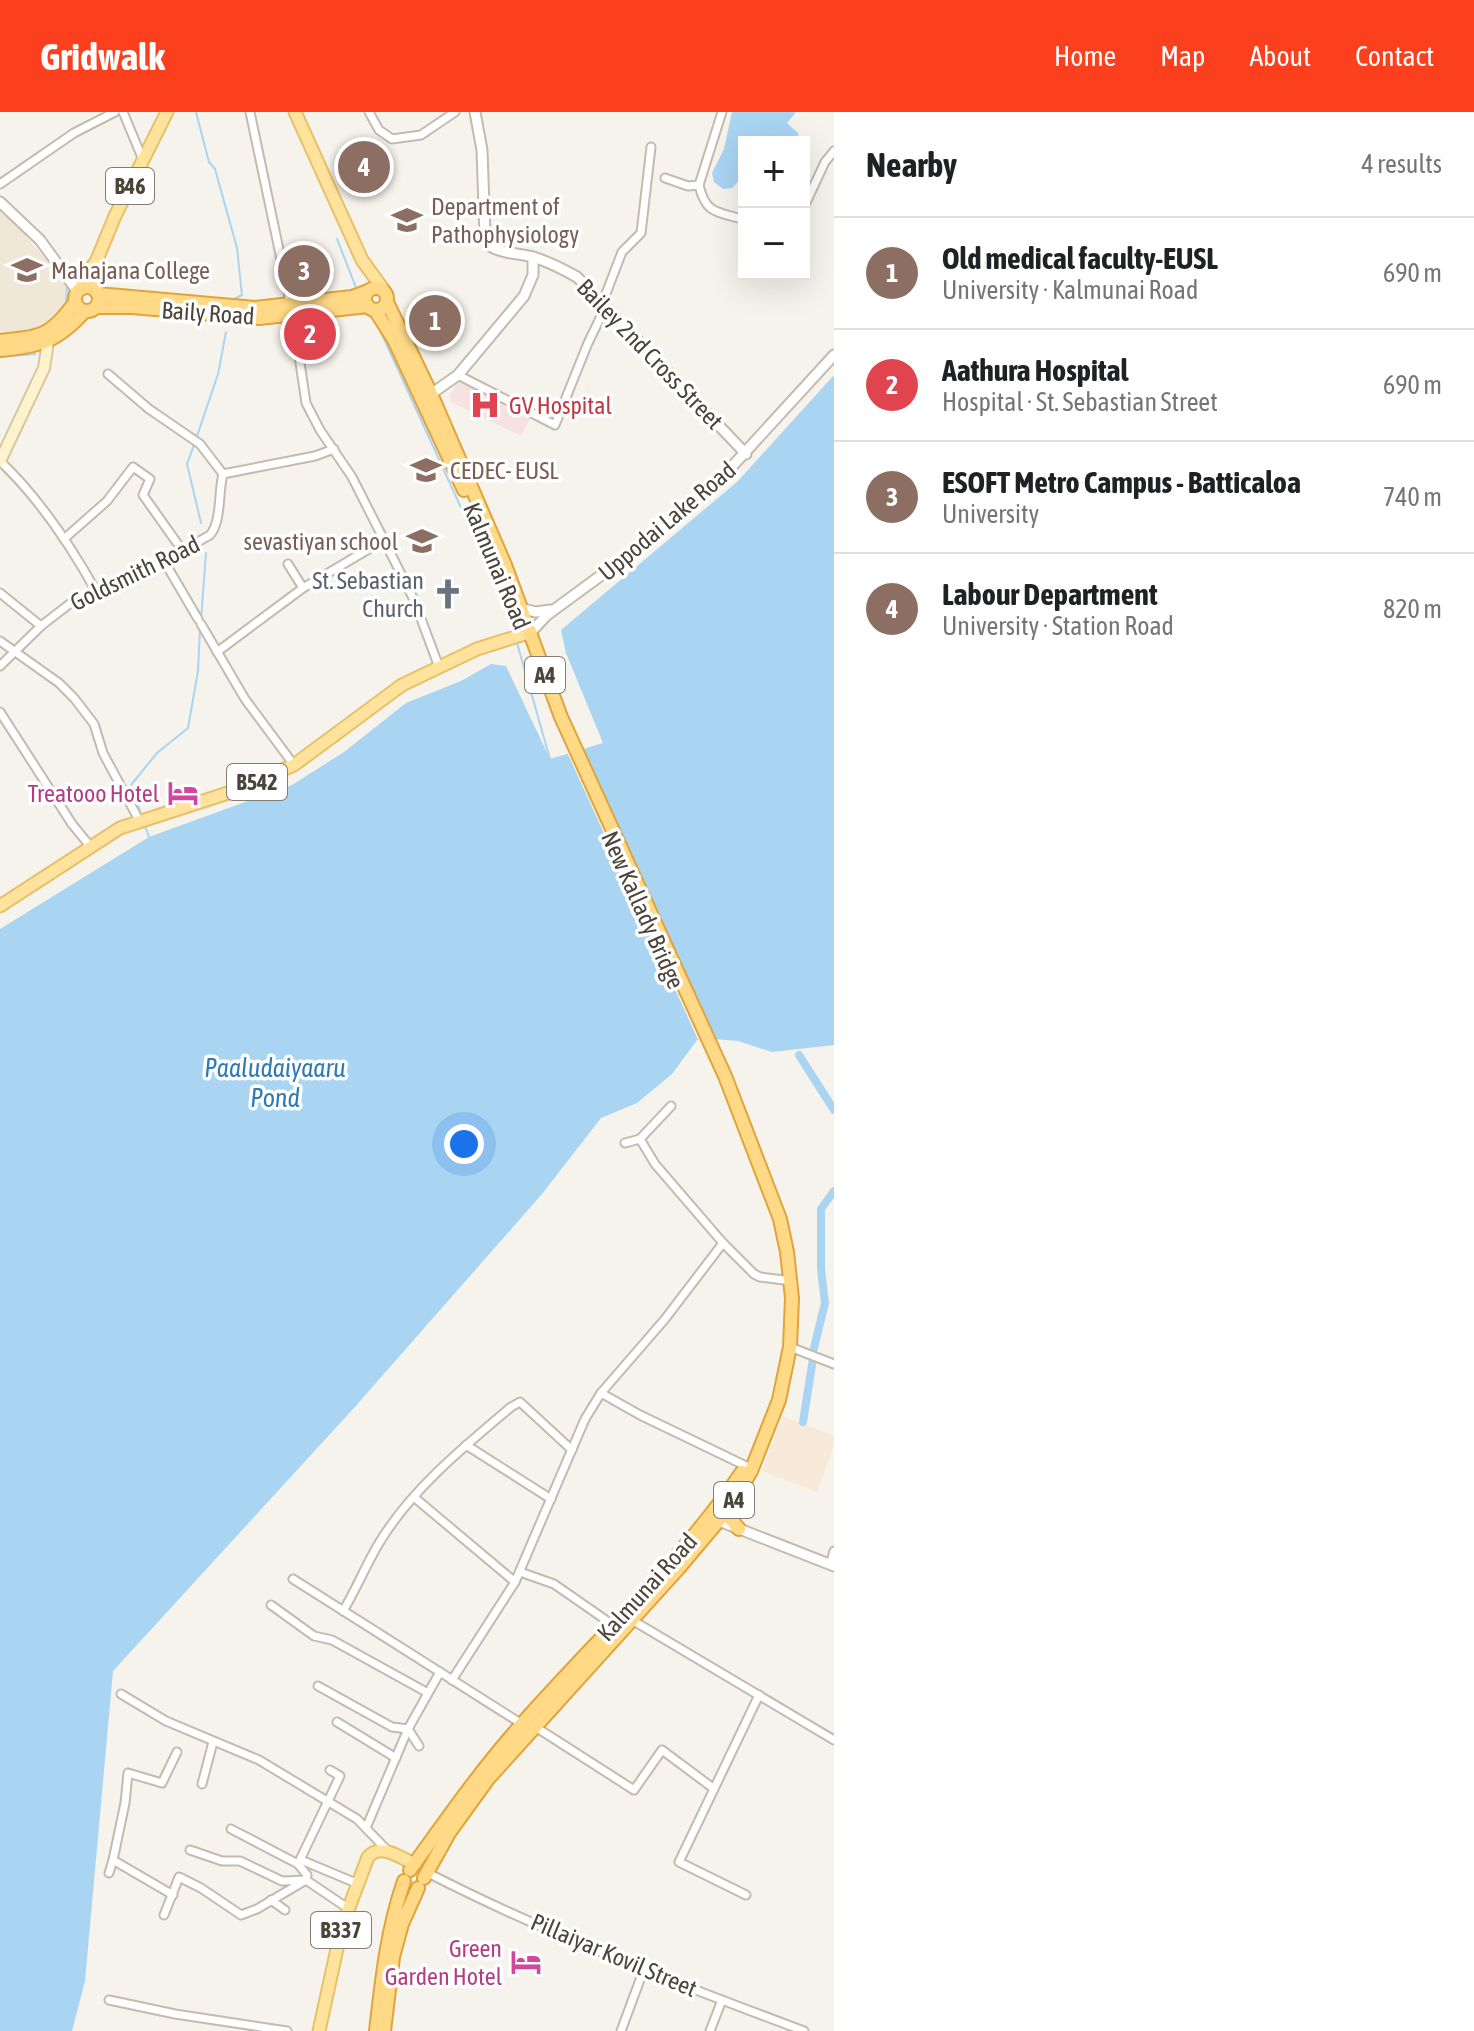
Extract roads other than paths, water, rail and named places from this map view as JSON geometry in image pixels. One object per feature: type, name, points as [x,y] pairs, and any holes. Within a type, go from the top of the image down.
[{"type":"highway","points":[[375,287],[383,289],[387,295],[383,308],[372,308],[365,298],[368,291],[375,287]]},
{"type":"highway","name":"Baily Road","points":[[87,298],[132,307],[248,317],[292,311],[368,291]]},
{"type":"highway","points":[[0,341],[47,333],[87,298]]},
{"type":"highway","points":[[0,350],[29,348],[48,342],[70,327],[87,298]]},
{"type":"highway","name":"Kalmunai Road","points":[[387,302],[431,394],[523,609],[530,647],[569,740]]},
{"type":"highway","name":"Baily Road","points":[[292,311],[372,308]]},
{"type":"highway","name":"Kalmunai Road","points":[[372,308],[394,340],[506,579],[569,740]]},
{"type":"highway","name":"New Kallady Bridge","points":[[569,740],[722,1077]]},
{"type":"highway","name":"Kalmunai Road","points":[[423,1880],[473,1797],[528,1725],[719,1506],[746,1466],[771,1408],[787,1347],[784,1280],[774,1222],[722,1077]]},
{"type":"highway","name":"Kalmunai Road","points":[[409,1872],[477,1777],[632,1620],[719,1521],[751,1471],[769,1430],[779,1400],[792,1298],[787,1252],[780,1219],[722,1077]]},
{"type":"highway","points":[[731,1506],[728,1516],[739,1529]]},
{"type":"highway","points":[[409,1872],[409,1888],[423,1880]]},
{"type":"highway","name":"A4","points":[[376,2031],[391,1921],[409,1872]]},
{"type":"highway","name":"A4","points":[[384,2031],[393,1957],[402,1924],[423,1880]]},
{"type":"main road","name":"B46","points":[[87,298],[84,276],[96,262],[167,112]]},
{"type":"main road","points":[[295,112],[362,260],[383,289]]},
{"type":"main road","points":[[362,260],[368,291]]},
{"type":"main road","points":[[0,461],[44,368],[48,342]]},
{"type":"main road","name":"B542","points":[[0,906],[120,828],[228,793],[294,765],[402,685],[505,639],[528,632]]},
{"type":"main road","points":[[505,639],[521,640],[530,647]]},
{"type":"main road","name":"B337","points":[[319,2031],[342,1926],[356,1883],[372,1852],[379,1850],[392,1854]]},
{"type":"main road","points":[[392,1854],[409,1872]]},
{"type":"street","points":[[0,184],[74,133],[115,112]]},
{"type":"street","points":[[123,112],[143,160]]},
{"type":"street","points":[[250,112],[292,311],[306,403],[352,477],[384,540],[414,600],[439,667]]},
{"type":"street","points":[[369,112],[379,130],[392,139],[421,135],[455,112]]},
{"type":"street","name":"Bailey 2nd Cross Street","points":[[475,112],[482,150],[488,245],[497,251],[533,257],[559,266],[577,277],[746,454]]},
{"type":"street","points":[[722,112],[699,185],[702,200],[712,210],[738,219]]},
{"type":"street","points":[[458,375],[555,425],[604,306],[622,252],[641,233],[651,147]]},
{"type":"street","points":[[810,194],[825,162],[834,151]]},
{"type":"street","points":[[665,178],[688,186],[699,185]]},
{"type":"street","points":[[0,202],[40,240],[87,298]]},
{"type":"street","points":[[431,394],[458,375],[524,296],[533,275],[533,257]]},
{"type":"street","name":"Uppodai Lake Road","points":[[528,632],[686,511],[746,454],[834,355]]},
{"type":"street","points":[[108,374],[149,409],[200,444],[223,474],[315,456],[334,449]]},
{"type":"street","points":[[0,461],[22,482],[64,539],[97,593]]},
{"type":"street","points":[[64,539],[107,501],[133,467],[150,479],[143,495],[182,550]]},
{"type":"street","name":"Goldsmith Road","points":[[0,666],[41,626],[72,602],[164,561],[210,535],[215,529],[223,474]]},
{"type":"street","points":[[217,652],[303,588],[384,540]]},
{"type":"street","points":[[164,561],[245,699],[294,765]]},
{"type":"street","points":[[288,564],[303,588]]},
{"type":"street","points":[[0,593],[41,626]]},
{"type":"street","points":[[523,609],[536,612],[557,608]]},
{"type":"street","points":[[0,641],[74,698],[94,724],[103,753],[140,822]]},
{"type":"street","points":[[0,712],[72,824],[90,846]]},
{"type":"street","points":[[625,1143],[640,1139],[671,1106]]},
{"type":"street","points":[[640,1139],[655,1164],[754,1274],[784,1280]]},
{"type":"street","points":[[452,1680],[515,1582],[585,1419],[601,1393],[675,1308],[723,1243]]},
{"type":"street","points":[[787,1347],[819,1356],[834,1364]]},
{"type":"street","points":[[601,1393],[746,1466]]},
{"type":"street","points":[[343,1611],[382,1538],[466,1445],[511,1407],[520,1402],[572,1450]]},
{"type":"street","points":[[466,1445],[551,1499]]},
{"type":"street","points":[[415,1498],[515,1582]]},
{"type":"street","points":[[719,1521],[832,1566],[834,1551]]},
{"type":"street","points":[[520,1572],[554,1584],[613,1625]]},
{"type":"street","points":[[293,1579],[634,1790],[662,1750],[713,1788]]},
{"type":"street","points":[[271,1605],[314,1636],[332,1640],[428,1693]]},
{"type":"street","points":[[632,1620],[834,1740]]},
{"type":"street","points":[[366,1828],[408,1729],[440,1672]]},
{"type":"street","points":[[318,1686],[392,1727],[408,1729],[419,1746]]},
{"type":"street","points":[[121,1694],[166,1721],[259,1760],[366,1828],[392,1854]]},
{"type":"street","points":[[746,1895],[679,1862],[759,1695]]},
{"type":"street","points":[[337,1722],[396,1758]]},
{"type":"street","points":[[202,1784],[213,1742]]},
{"type":"street","points":[[109,1873],[125,1803],[128,1773],[162,1783],[177,1752]]},
{"type":"street","points":[[300,1862],[340,1776],[330,1770]]},
{"type":"street","points":[[231,1829],[300,1862],[356,1883]]},
{"type":"street","points":[[190,1850],[222,1861],[240,1861],[282,1881],[306,1880],[349,1909]]},
{"type":"street","points":[[113,1860],[173,1895]]},
{"type":"street","points":[[300,1862],[307,1875],[306,1880]]},
{"type":"street","points":[[164,1915],[179,1877],[241,1915],[306,1880]]},
{"type":"street","name":"Pillaiyar Kovil Street","points":[[423,1880],[468,1894],[644,1969],[804,2031]]},
{"type":"street","points":[[271,1900],[285,1910]]},
{"type":"street","points":[[621,2031],[644,1969]]},
{"type":"street","points":[[109,2000],[175,2014],[287,2031]]},
{"type":"street","points":[[710,2031],[722,2000]]},
{"type":"water","points":[[732,112],[796,112],[787,123],[798,136],[738,136],[738,182],[732,188],[723,189],[714,182],[712,173],[724,149]]},
{"type":"water","name":"Paaludaiyaaru Pond","points":[[834,375],[834,1045],[772,1052],[738,1041],[697,1040],[672,1074],[637,1103],[601,1118],[542,1194],[353,1409],[113,1671],[85,1981],[72,2031],[0,2031],[0,929],[149,837],[292,785],[344,752],[406,703],[461,681],[491,664],[506,666],[550,759],[603,743],[566,653],[561,630],[737,482]]},
{"type":"waterway","points":[[196,112],[237,248],[242,295],[234,299]]},
{"type":"waterway","points":[[337,239],[357,290]]},
{"type":"waterway","points":[[66,305],[67,286]]},
{"type":"waterway","points":[[379,328],[505,604],[514,633]]},
{"type":"waterway","points":[[196,439],[218,374],[226,332]]},
{"type":"waterway","points":[[0,357],[35,354]]},
{"type":"waterway","points":[[194,445],[187,464],[201,523]]},
{"type":"waterway","points":[[201,620],[206,553]]},
{"type":"waterway","points":[[142,817],[131,785],[157,753],[188,728],[198,671],[200,630]]},
{"type":"waterway","points":[[517,643],[550,759]]},
{"type":"waterway","points":[[145,826],[149,837]]},
{"type":"waterway","points":[[799,1055],[834,1110]]},
{"type":"waterway","points":[[814,1348],[825,1303],[821,1269],[821,1209],[834,1191]]},
{"type":"waterway","points":[[803,1422],[813,1359]]},
{"type":"place","name":"Labour Department","points":[[364,167]]},
{"type":"place","name":"Department of Pathophysiology","points":[[407,220]]},
{"type":"place","name":"Mahajana College","points":[[27,270]]},
{"type":"place","name":"ESOFT Metro Campus - Batticaloa","points":[[304,271]]},
{"type":"place","name":"Old medical faculty-EUSL","points":[[435,321]]},
{"type":"place","name":"Aathura Hospital","points":[[310,334]]},
{"type":"place","name":"GV Hospital","points":[[485,405]]},
{"type":"place","name":"CEDEC- EUSL","points":[[426,470]]},
{"type":"place","name":"sevastiyan school","points":[[422,541]]},
{"type":"place","name":"St. Sebastian Church","points":[[448,594]]},
{"type":"place","name":"Treatooo Hotel","points":[[183,793]]},
{"type":"place","name":"Green Garden Hotel","points":[[526,1962]]}]
